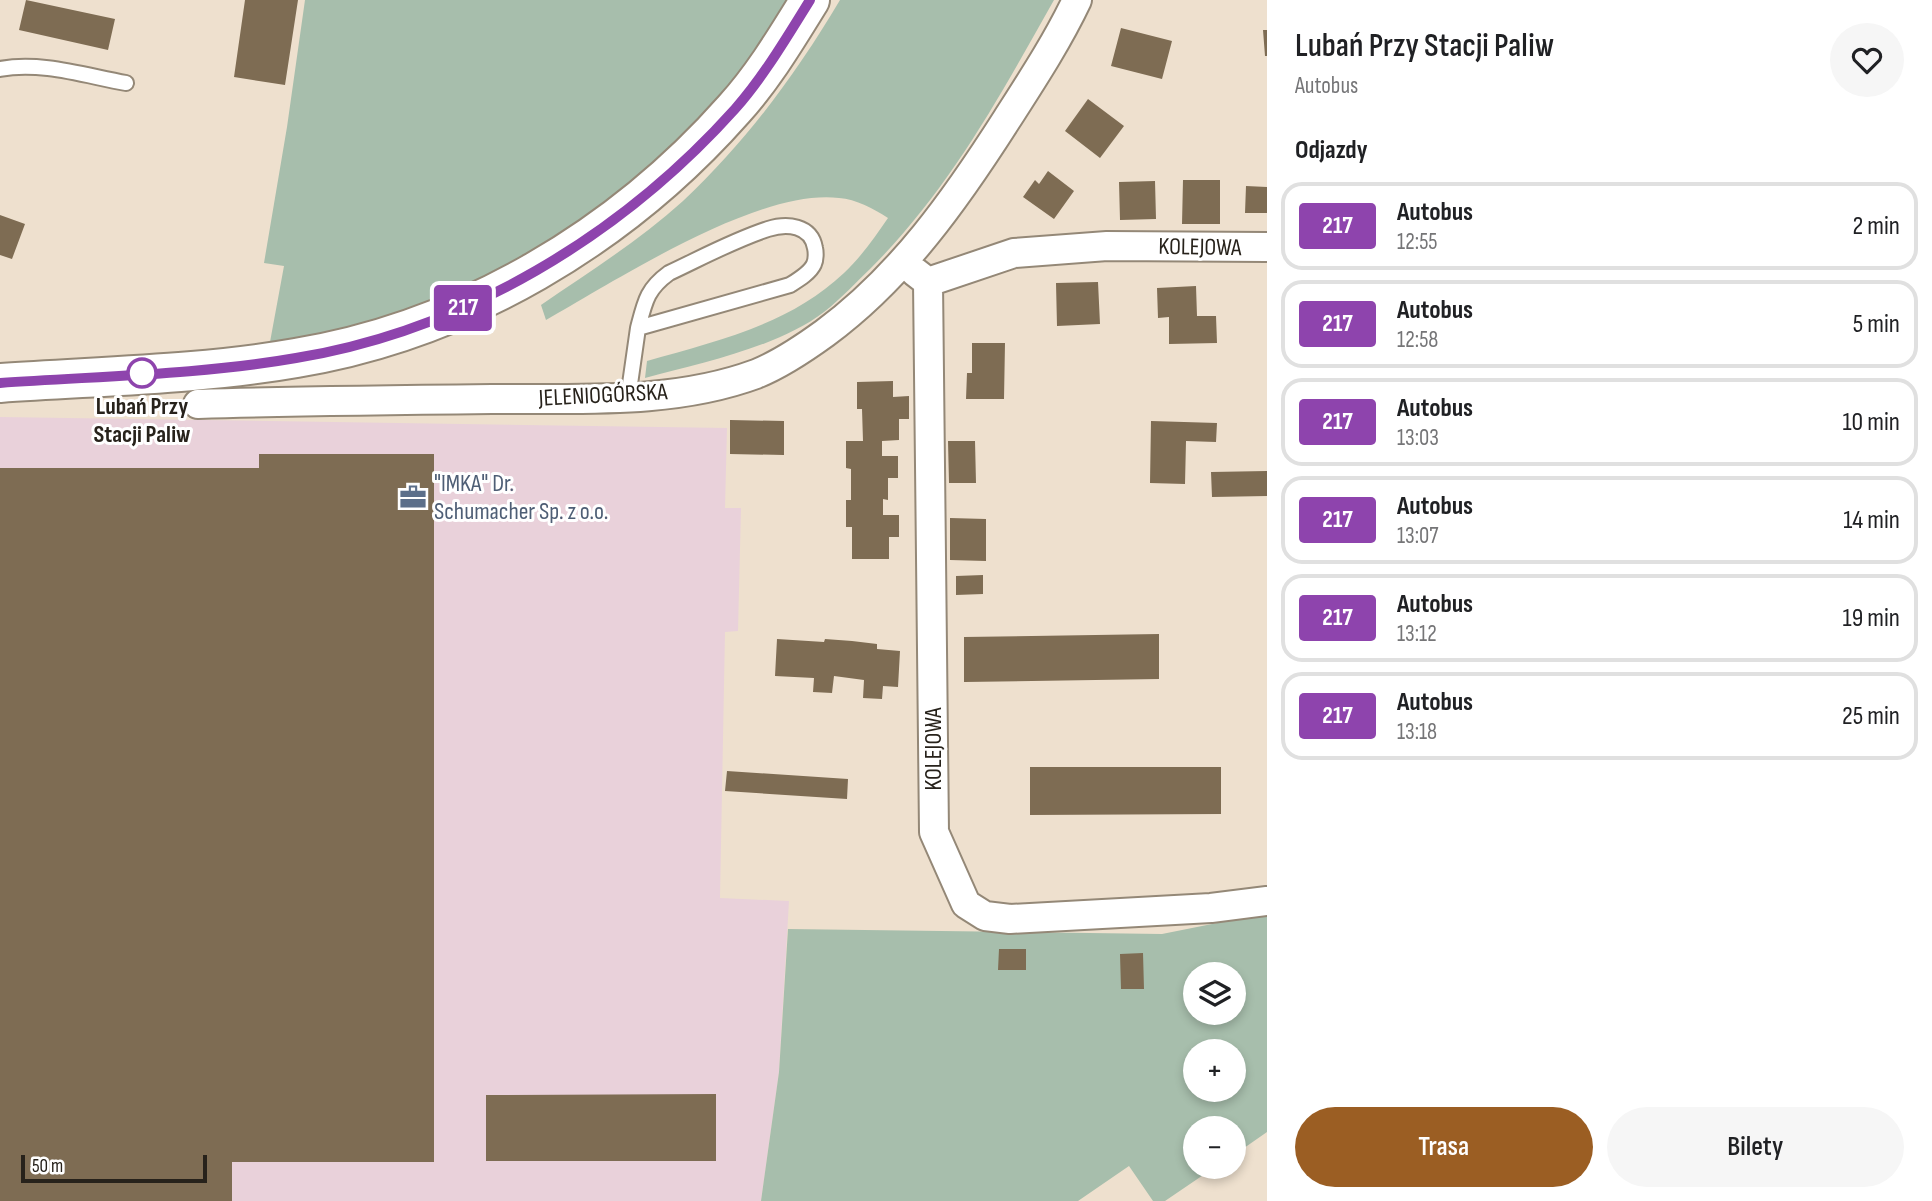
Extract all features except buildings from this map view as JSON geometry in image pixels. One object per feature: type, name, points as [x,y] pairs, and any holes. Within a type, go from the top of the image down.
[{"type":"main road","points":[[0,383],[239,366],[298,358],[373,340],[474,303],[572,250],[660,184],[736,107],[779,51],[810,0]]},
{"type":"street","name":"JELENIOGÓRSKA","points":[[198,404],[642,398],[721,385],[758,373],[800,351],[853,312],[924,240],[977,167],[1058,39],[1077,0]]},
{"type":"street","name":"KOLEJOWA","points":[[1267,247],[1107,246],[1014,253],[928,282],[934,832],[966,904],[985,916],[1010,919],[1212,908],[1267,901]]},
{"type":"street","points":[[902,262],[928,282]]},
{"type":"lane","points":[[0,69],[15,66],[36,67],[126,83]]},
{"type":"lane","points":[[628,398],[638,328],[649,291],[656,283],[669,273],[769,228],[789,225],[804,229],[813,239],[816,251],[814,264],[790,285],[638,328]]},
{"type":"shaded area","points":[[0,417],[727,428],[725,508],[741,508],[738,631],[725,632],[720,898],[789,901],[779,1072],[761,1201],[0,1201]]},
{"type":"green space","points":[[305,0],[792,0],[740,76],[640,180],[565,236],[473,287],[399,318],[275,347],[270,342],[284,266],[264,263]]},
{"type":"green space","points":[[840,0],[1054,0],[972,140],[925,206],[871,268],[830,307],[805,324],[785,335],[739,352],[645,378],[647,361],[751,329],[800,306],[823,291],[868,247],[888,218],[858,202],[839,198],[806,199],[769,207],[689,240],[546,320],[541,305],[649,229],[683,201],[728,155],[788,81]]},
{"type":"green space","points":[[1267,913],[1267,1132],[1246,1147],[1246,1116],[1183,1116],[1183,1179],[1197,1179],[1165,1201],[1153,1201],[1129,1166],[1078,1201],[761,1201],[779,1072],[788,929],[1162,934]]},
{"type":"bus line","name":"217","points":[[0,383],[239,366],[298,358],[373,340],[474,303],[572,250],[660,184],[736,107],[779,51],[810,0]]},
{"type":"place","name":"Lubań Przy Stacji Paliw","points":[[142,373]]},
{"type":"place","name":"\"IMKA\" Dr. Schumacher Sp. z o.o.","points":[[413,497]]}]
